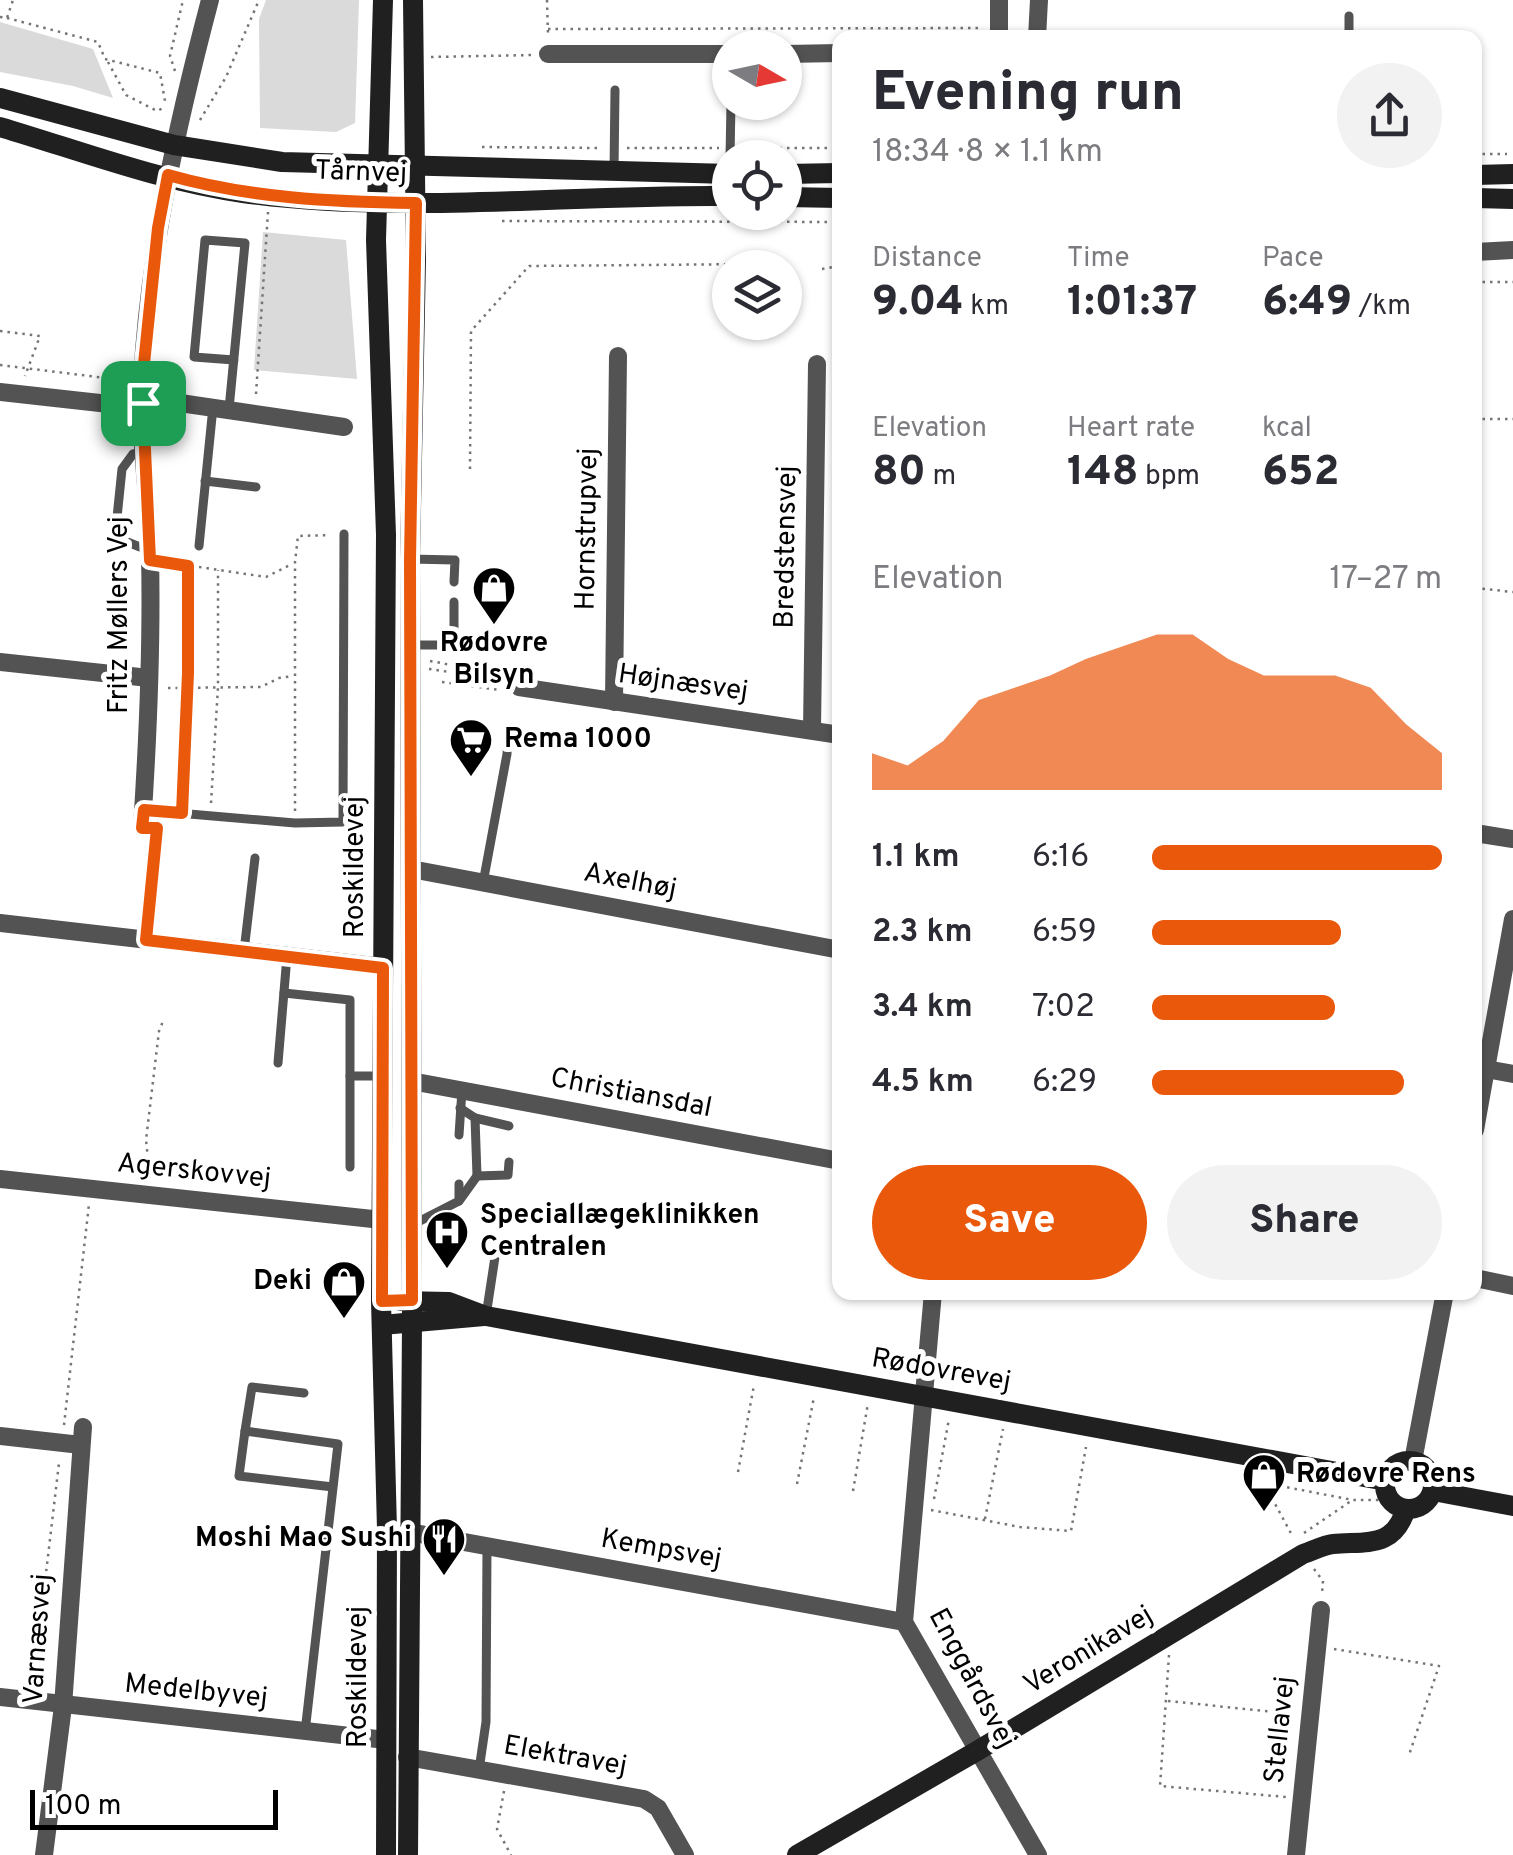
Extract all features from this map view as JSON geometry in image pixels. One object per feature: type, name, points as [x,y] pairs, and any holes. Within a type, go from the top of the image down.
[{"type":"street","name":"Fritz Møllers Vej","points":[[143,819],[150,553],[142,383],[158,228],[174,145],[175,102],[210,0]]},
{"type":"street","name":"Roskildevej","points":[[383,0],[378,202],[386,534],[382,1220],[386,1855]]},
{"type":"street","name":"Roskildevej","points":[[408,1855],[412,1323],[410,560],[416,203],[413,0]]},
{"type":"street","points":[[999,30],[1000,0]]},
{"type":"street","points":[[1037,30],[1039,0]]},
{"type":"street","points":[[548,54],[712,54]]},
{"type":"street","points":[[802,54],[832,54]]},
{"type":"street","name":"Tårnvej","points":[[0,98],[174,145],[282,162],[712,174]]},
{"type":"street","name":"Tårnvej","points":[[0,127],[201,184],[269,196],[416,203],[712,196]]},
{"type":"street","points":[[802,174],[832,173]]},
{"type":"street","points":[[1482,175],[1513,174]]},
{"type":"street","points":[[802,197],[832,198]]},
{"type":"street","points":[[1482,198],[1513,199]]},
{"type":"street","points":[[1482,252],[1513,250]]},
{"type":"street","name":"Hornstrupvej","points":[[614,702],[618,356]]},
{"type":"street","name":"Bredstensvej","points":[[812,730],[816,364]]},
{"type":"street","points":[[0,392],[118,404],[221,408],[344,427]]},
{"type":"street","points":[[0,662],[149,687]]},
{"type":"street","name":"Højnæsvej","points":[[518,687],[832,734]]},
{"type":"street","points":[[1482,834],[1513,839]]},
{"type":"street","name":"Axelhøj","points":[[411,869],[832,948]]},
{"type":"street","points":[[1482,1063],[1513,919]]},
{"type":"street","points":[[0,923],[383,968]]},
{"type":"street","points":[[1482,1068],[1513,1074]]},
{"type":"street","name":"Christiansdal","points":[[411,1081],[460,1099],[832,1160]]},
{"type":"street","name":"Agerskovvej","points":[[0,1178],[382,1220]]},
{"type":"street","points":[[1482,1279],[1513,1286]]},
{"type":"street","name":"Enggårdsvej","points":[[931,1300],[904,1622],[1038,1855]]},
{"type":"street","points":[[1414,1461],[1443,1300]]},
{"type":"street","name":"Rødovrevej","points":[[382,1301],[449,1302],[486,1316],[1249,1456],[1394,1496]]},
{"type":"street","name":"Rødovrevej","points":[[382,1325],[486,1316]]},
{"type":"street","name":"Varnæsvej","points":[[0,1436],[82,1436],[62,1706],[44,1855]]},
{"type":"street","points":[[1414,1461],[1429,1471],[1432,1490],[1422,1506],[1394,1496],[1396,1465],[1414,1461]]},
{"type":"street","points":[[1432,1490],[1513,1506]]},
{"type":"street","name":"Veronikavej","points":[[797,1855],[977,1752],[1302,1554],[1329,1544],[1371,1544],[1389,1535],[1401,1524],[1394,1496]]},
{"type":"street","name":"Kempsvej","points":[[409,1532],[904,1622]]},
{"type":"street","name":"Stellavej","points":[[1296,1855],[1321,1610]]},
{"type":"street","name":"Medelbyvej","points":[[0,1697],[386,1740]]},
{"type":"street","name":"Elektravej","points":[[407,1757],[644,1798],[658,1808],[685,1855]]},
{"type":"lane","points":[[1349,16],[1349,30]]},
{"type":"lane","points":[[614,172],[616,90]]},
{"type":"lane","points":[[199,546],[205,481],[234,360],[245,243],[206,240],[194,356],[234,360]]},
{"type":"lane","points":[[144,452],[132,454],[122,469],[115,538],[188,566],[188,673]]},
{"type":"lane","points":[[205,481],[256,487]]},
{"type":"lane","points":[[143,819],[182,813],[342,822],[344,534]]},
{"type":"lane","points":[[410,560],[454,560],[454,582]]},
{"type":"lane","points":[[410,651],[454,644],[454,602]]},
{"type":"lane","points":[[182,813],[187,702]]},
{"type":"lane","points":[[483,883],[508,730]]},
{"type":"lane","points":[[244,952],[255,858]]},
{"type":"lane","points":[[278,1062],[287,956]]},
{"type":"lane","points":[[284,992],[350,1000],[350,1166]]},
{"type":"lane","points":[[350,1076],[384,1076]]},
{"type":"lane","points":[[460,1099],[476,1118],[510,1126]]},
{"type":"lane","points":[[459,1134],[460,1099]]},
{"type":"lane","points":[[412,1225],[459,1201],[478,1176],[476,1118]]},
{"type":"lane","points":[[478,1176],[508,1174],[509,1162]]},
{"type":"lane","points":[[459,1184],[459,1201]]},
{"type":"lane","points":[[486,1316],[495,1257]]},
{"type":"lane","points":[[304,1393],[252,1387],[239,1476],[334,1487]]},
{"type":"lane","points":[[245,1432],[338,1444],[305,1732]]},
{"type":"lane","points":[[479,1770],[486,1722],[486,1546]]},
{"type":"path","points":[[7,18],[12,0]]},
{"type":"path","points":[[175,102],[170,56],[183,0]]},
{"type":"path","points":[[174,145],[205,115],[246,35],[258,0]]},
{"type":"path","points":[[414,57],[548,54],[547,0]]},
{"type":"path","points":[[0,17],[98,42],[126,95],[157,111]]},
{"type":"path","points":[[548,29],[832,32]]},
{"type":"path","points":[[105,59],[160,73],[175,102]]},
{"type":"path","points":[[1482,154],[1513,154]]},
{"type":"path","points":[[255,413],[269,196]]},
{"type":"path","points":[[489,222],[832,222]]},
{"type":"path","points":[[470,469],[471,331],[528,266],[712,264]]},
{"type":"path","points":[[822,269],[832,267]]},
{"type":"path","points":[[1482,282],[1513,282]]},
{"type":"path","points":[[0,331],[40,336],[26,368]]},
{"type":"path","points":[[0,365],[142,383]]},
{"type":"path","points":[[1482,419],[1513,419]]},
{"type":"path","points":[[294,822],[298,536],[344,534]]},
{"type":"path","points":[[188,566],[266,577],[295,562]]},
{"type":"path","points":[[210,816],[218,687],[218,570]]},
{"type":"path","points":[[1482,589],[1513,592]]},
{"type":"path","points":[[410,651],[476,674],[509,680],[518,687],[514,692],[442,682]]},
{"type":"path","points":[[438,670],[456,673],[457,684]]},
{"type":"path","points":[[149,687],[262,687],[279,678],[295,676]]},
{"type":"path","points":[[143,819],[157,828],[146,940]]},
{"type":"path","points":[[148,1159],[146,1140],[164,1018]]},
{"type":"path","points":[[738,1472],[757,1365]]},
{"type":"path","points":[[798,1484],[818,1376]]},
{"type":"path","points":[[853,1491],[872,1386]]},
{"type":"path","points":[[953,1401],[932,1510],[984,1520],[1071,1531],[1089,1426]]},
{"type":"path","points":[[984,1520],[1006,1411]]},
{"type":"path","points":[[1249,1456],[1294,1539],[1353,1500]]},
{"type":"path","points":[[1264,1482],[1353,1500],[1375,1502],[1394,1496]]},
{"type":"path","points":[[1302,1554],[1323,1581]]},
{"type":"path","points":[[1171,1634],[1160,1786],[1302,1798]]},
{"type":"path","points":[[1317,1647],[1439,1666],[1409,1755]]},
{"type":"path","points":[[1166,1701],[1310,1715]]},
{"type":"path","points":[[508,1774],[497,1829],[511,1855]]},
{"type":"shaded area","points":[[266,0],[359,0],[355,123],[336,132],[260,128],[259,19]]},
{"type":"shaded area","points":[[0,22],[93,49],[113,98],[0,72]]},
{"type":"shaded area","points":[[263,232],[346,240],[357,379],[254,370]]},
{"type":"place","name":"Rødovre Bilsyn","points":[[494,626]]},
{"type":"place","name":"Rema 1000","points":[[471,778]]},
{"type":"place","name":"Speciallægeklinikken Centralen","points":[[447,1270]]},
{"type":"place","name":"Deki","points":[[344,1320]]},
{"type":"place","name":"Rødovre Rens","points":[[1264,1513]]},
{"type":"place","name":"Moshi Mao Sushi","points":[[444,1577]]},
{"type":"route","points":[[168,175],[269,196],[416,203],[410,560],[412,1300],[382,1301],[383,968],[146,940],[157,828],[142,828],[144,810],[182,813],[188,566],[150,560],[143,403],[142,378],[158,228],[168,175]]}]
